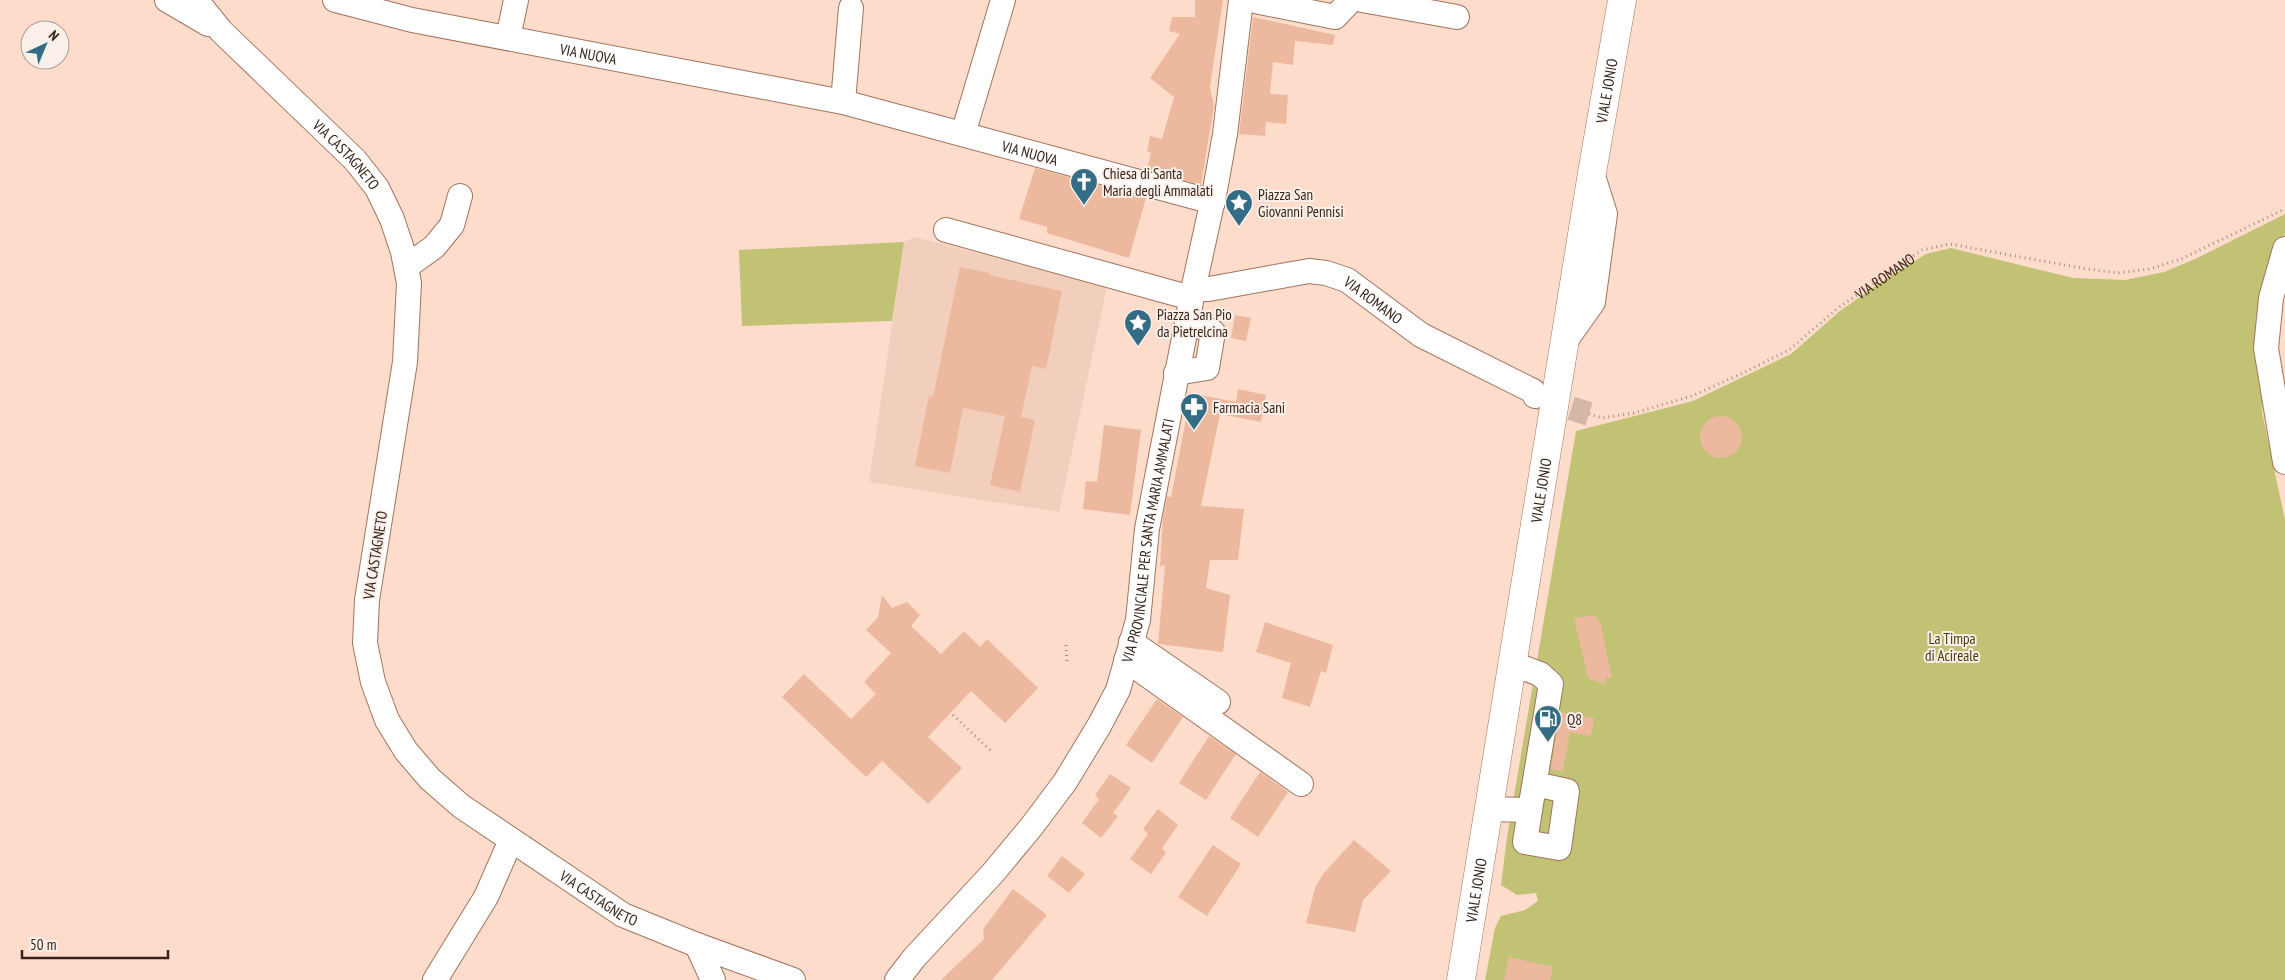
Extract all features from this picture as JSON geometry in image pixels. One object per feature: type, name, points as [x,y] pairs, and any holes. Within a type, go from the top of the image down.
[{"type":"main road","name":"VIALE JONIO","points":[[1461,980],[1564,343],[1622,0]]},
{"type":"street","points":[[167,0],[220,31]]},
{"type":"street","points":[[196,0],[220,31]]},
{"type":"street","name":"VIA NUOVA","points":[[336,0],[412,20],[843,102],[1212,202]]},
{"type":"street","points":[[508,38],[516,0]]},
{"type":"street","points":[[963,134],[1003,0]]},
{"type":"street","name":"VIA PROVINCIALE PER SANTA MARIA AMMALATI","points":[[896,980],[993,873],[1032,826],[1059,789],[1103,719],[1118,690],[1138,620],[1147,529],[1176,373],[1225,134],[1241,0]]},
{"type":"street","points":[[1250,0],[1336,17],[1350,0]]},
{"type":"street","points":[[1362,0],[1458,17]]},
{"type":"street","points":[[843,102],[851,8]]},
{"type":"street","name":"VIA CASTAGNETO","points":[[220,31],[355,160],[377,188],[392,219],[406,267],[409,283],[406,362],[368,600],[365,642],[373,682],[387,720],[406,751],[430,779],[461,806],[623,915],[697,945],[794,980]]},
{"type":"street","points":[[406,267],[434,247],[452,225],[460,196]]},
{"type":"street","name":"VIA ROMANO","points":[[946,230],[1190,303],[1209,289],[1309,271],[1326,273],[1347,280],[1421,335],[1533,391],[1536,396]]},
{"type":"street","points":[[2285,249],[2271,298],[2266,348],[2285,462]]},
{"type":"street","points":[[1128,651],[1218,702]]},
{"type":"street","points":[[1128,651],[1301,784]]},
{"type":"street","points":[[1513,664],[1540,674],[1551,684],[1525,842],[1559,848],[1567,791],[1535,784]]},
{"type":"street","points":[[1489,810],[1530,810]]},
{"type":"street","points":[[435,980],[459,944],[486,897],[511,840]]},
{"type":"street","points":[[697,945],[713,980]]},
{"type":"path","name":"VIA ROMANO","points":[[1589,414],[1602,418],[1634,413],[1692,396],[1743,373],[1789,350],[1838,308],[1922,250],[1950,244],[2118,273],[2142,270],[2181,259],[2285,209]]},
{"type":"path","points":[[1066,645],[1067,662]]},
{"type":"path","points":[[953,715],[991,751]]},
{"type":"shaded area","points":[[915,237],[1107,287],[1059,512],[869,482],[904,242]]},
{"type":"green space","name":"La Timpa di Acireale","points":[[2285,214],[2285,233],[2280,245],[2262,365],[2262,412],[2285,520],[2285,980],[1485,980],[1495,928],[1501,916],[1525,910],[1538,901],[1536,893],[1517,895],[1501,885],[1507,837],[1576,431],[1693,401],[1791,354],[1840,311],[1887,278],[1926,254],[1951,248],[2073,278],[2125,280],[2164,272],[2195,259]]},
{"type":"green space","points":[[904,242],[892,321],[742,326],[739,250]]},
{"type":"building","points":[[1195,0],[1223,0],[1210,87],[1214,106],[1201,185],[1147,170],[1151,152],[1147,152],[1150,136],[1162,139],[1174,97],[1150,78],[1180,34],[1169,31],[1172,17],[1195,17]]},
{"type":"building","points":[[1253,17],[1335,35],[1333,45],[1295,41],[1293,65],[1273,62],[1270,94],[1288,95],[1286,124],[1266,122],[1265,136],[1239,134]]},
{"type":"building","name":"Chiesa di Santa Maria degli Ammalati","points":[[1035,168],[1146,198],[1129,258],[1047,233],[1047,227],[1019,219]]},
{"type":"building","points":[[960,267],[1062,291],[1046,369],[1032,366],[1021,417],[1035,420],[1020,492],[990,485],[1005,416],[963,408],[950,473],[915,466],[929,396],[933,397]]},
{"type":"building","points":[[1235,315],[1251,318],[1246,341],[1231,338]]},
{"type":"building","points":[[1238,389],[1266,395],[1261,422],[1220,414],[1201,506],[1244,509],[1238,560],[1210,560],[1206,588],[1230,595],[1223,652],[1158,644],[1165,565],[1160,566],[1163,518],[1167,496],[1171,497],[1191,393],[1236,402]]},
{"type":"building","points":[[1725,416],[1733,419],[1739,425],[1742,437],[1739,449],[1733,455],[1717,458],[1709,455],[1703,449],[1700,433],[1703,425],[1709,419]]},
{"type":"building","points":[[1104,425],[1141,430],[1130,515],[1083,509],[1086,481],[1097,482]]},
{"type":"building","points":[[882,595],[892,608],[907,602],[920,615],[911,626],[941,654],[964,631],[980,647],[987,639],[1038,688],[1005,723],[971,691],[928,737],[962,768],[928,804],[882,761],[866,777],[782,697],[804,674],[851,719],[876,694],[864,682],[891,653],[866,630],[878,617]]},
{"type":"building","points":[[1595,615],[1601,625],[1612,678],[1607,677],[1604,684],[1588,678],[1574,618]]},
{"type":"building","points":[[1265,622],[1333,645],[1326,673],[1321,671],[1310,707],[1282,698],[1291,663],[1256,652]]},
{"type":"building","points":[[1157,699],[1183,717],[1152,763],[1126,745]]},
{"type":"building","points":[[1560,712],[1594,718],[1591,736],[1570,732],[1563,771],[1551,769]]},
{"type":"building","points":[[1209,736],[1236,754],[1206,800],[1179,783]]},
{"type":"building","points":[[1260,772],[1288,792],[1258,837],[1230,818]]},
{"type":"building","points":[[1110,774],[1131,788],[1113,813],[1118,816],[1101,838],[1082,823],[1099,799],[1095,795]]},
{"type":"building","points":[[1158,809],[1178,825],[1162,848],[1166,853],[1151,874],[1130,859],[1148,834],[1143,829]]},
{"type":"building","points":[[1354,840],[1391,871],[1363,900],[1355,932],[1306,923],[1315,888],[1323,874]]},
{"type":"building","points":[[1213,845],[1241,864],[1207,916],[1178,897]]},
{"type":"building","points":[[1062,856],[1085,874],[1069,893],[1047,876]]},
{"type":"building","points":[[1013,889],[1047,915],[992,980],[941,980],[984,939],[983,929]]},
{"type":"building","points":[[1509,957],[1553,967],[1550,980],[1504,980]]},
{"type":"tunnel","points":[[1537,397],[1589,414]]},
{"type":"place","name":"Chiesa di Santa Maria degli Ammalati","points":[[1084,206]]},
{"type":"place","name":"Piazza San Giovanni Pennisi","points":[[1239,227]]},
{"type":"place","name":"Piazza San Pio da Pietrelcina","points":[[1138,347]]},
{"type":"place","name":"Farmacia Sani","points":[[1194,431]]},
{"type":"place","name":"Q8","points":[[1548,743]]}]
